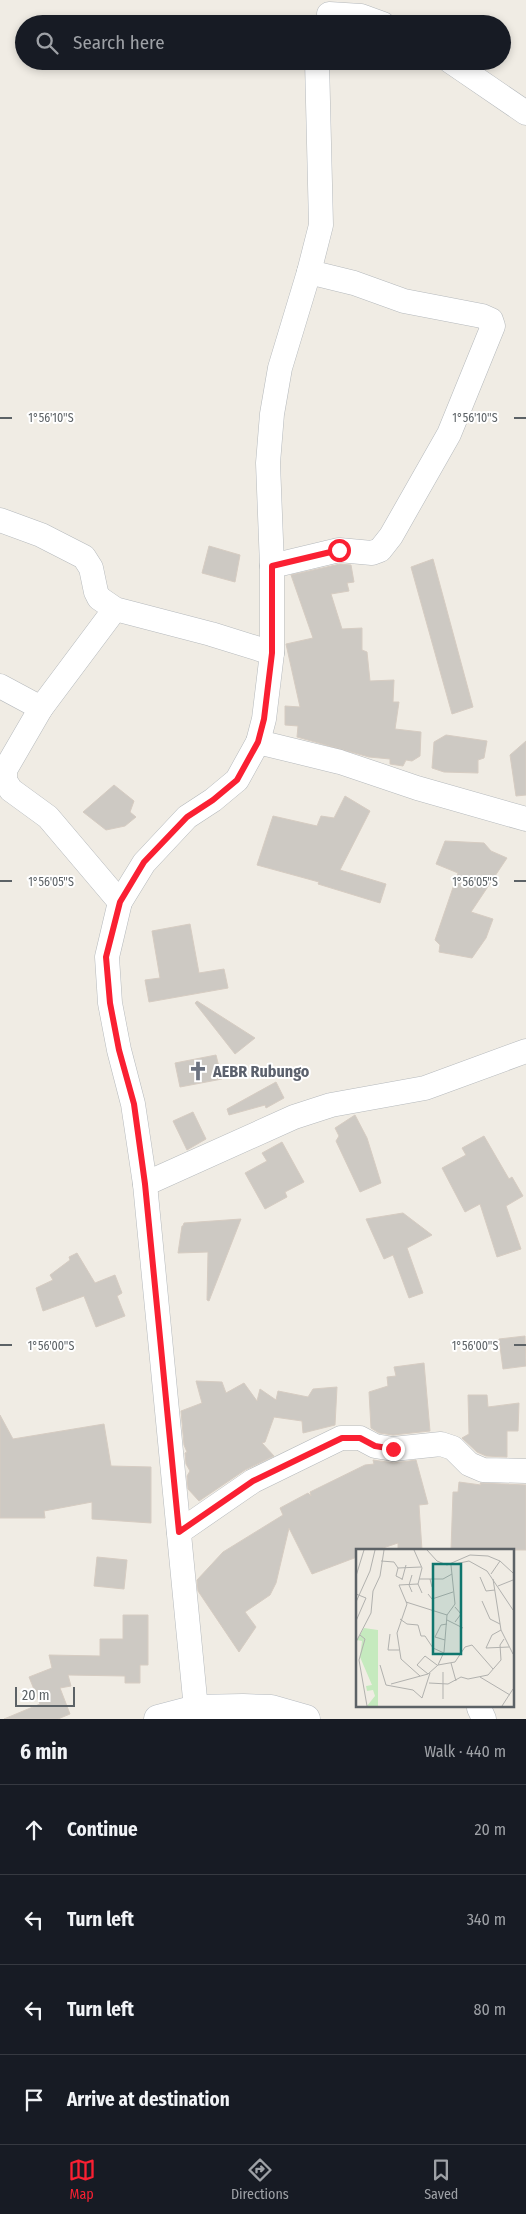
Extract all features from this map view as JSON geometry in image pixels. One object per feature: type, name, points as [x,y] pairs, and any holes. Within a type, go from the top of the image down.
[{"type":"main road","points":[[158,1719],[196,1709],[271,1709],[306,1719]]},
{"type":"street","points":[[330,12],[353,15]]},
{"type":"street","points":[[196,1709],[145,1184],[134,1104],[119,1050],[110,1003],[106,957],[120,902],[144,862],[187,817],[213,800],[237,780],[258,742],[264,719],[272,653],[272,566],[268,463],[272,414],[281,361],[309,272],[321,225],[322,208],[316,70]]},
{"type":"street","points":[[463,70],[526,113]]},
{"type":"street","points":[[272,566],[339,550],[372,553],[380,550],[449,434],[493,326],[491,320],[482,316],[404,301],[354,283],[309,272]]},
{"type":"street","points":[[0,520],[41,535],[84,557],[91,568],[96,592],[100,598],[115,609],[211,634],[272,653]]},
{"type":"street","points":[[115,609],[41,708],[5,770],[5,781],[11,790],[48,817],[120,902]]},
{"type":"street","points":[[0,686],[41,708]]},
{"type":"street","points":[[258,742],[340,762],[417,788],[526,819]]},
{"type":"street","points":[[145,1184],[294,1117],[331,1105],[425,1088],[526,1051]]},
{"type":"street","points":[[179,1532],[253,1481],[342,1438],[360,1438],[375,1446],[393,1449],[441,1444],[453,1448],[468,1464],[483,1470],[526,1471]]},
{"type":"building","points":[[209,546],[240,555],[235,582],[202,573]]},
{"type":"building","points":[[433,559],[473,707],[452,714],[411,567]]},
{"type":"building","points":[[340,564],[351,565],[354,582],[347,583],[349,591],[331,594],[342,629],[362,628],[362,650],[367,652],[370,681],[394,680],[393,702],[399,702],[395,729],[421,732],[420,756],[412,761],[406,760],[403,766],[390,764],[390,759],[369,757],[297,737],[298,726],[285,725],[285,706],[300,707],[286,644],[313,638],[291,575]]},
{"type":"building","points":[[446,735],[487,741],[484,758],[478,760],[478,773],[444,772],[432,768],[434,742]]},
{"type":"building","points":[[526,741],[526,795],[516,796],[510,755]]},
{"type":"building","points":[[114,785],[134,801],[130,812],[136,817],[125,826],[106,830],[83,812]]},
{"type":"building","points":[[345,796],[370,811],[340,870],[386,884],[380,903],[318,884],[319,882],[257,865],[273,816],[317,826],[321,816],[334,818]]},
{"type":"building","points":[[445,841],[484,843],[491,851],[507,858],[471,912],[493,919],[486,938],[472,958],[439,952],[440,945],[435,940],[458,873],[436,864]]},
{"type":"building","points":[[190,924],[199,973],[224,969],[228,988],[149,1002],[145,980],[160,978],[152,931]]},
{"type":"building","points":[[197,1001],[255,1038],[235,1054],[195,1003]]},
{"type":"building","name":"AEBR Rubungo","points":[[216,1055],[222,1079],[180,1087],[175,1063]]},
{"type":"building","points":[[276,1082],[284,1098],[266,1108],[265,1105],[229,1115],[227,1109]]},
{"type":"building","points":[[193,1112],[206,1139],[187,1150],[173,1121]]},
{"type":"building","points":[[355,1115],[367,1138],[381,1183],[360,1192],[336,1141],[339,1136],[335,1128]]},
{"type":"building","points":[[484,1136],[509,1179],[512,1177],[523,1196],[506,1206],[521,1249],[497,1257],[480,1204],[465,1212],[442,1168],[466,1155],[462,1148]]},
{"type":"building","points":[[282,1142],[304,1182],[285,1192],[287,1197],[265,1209],[245,1173],[267,1161],[262,1153]]},
{"type":"building","points":[[403,1213],[432,1235],[407,1248],[423,1293],[409,1298],[393,1255],[384,1259],[366,1219]]},
{"type":"building","points":[[241,1219],[209,1301],[207,1300],[208,1252],[178,1253],[182,1226],[184,1223]]},
{"type":"building","points":[[77,1253],[95,1283],[115,1275],[122,1293],[117,1296],[125,1316],[96,1327],[84,1296],[43,1311],[36,1288],[53,1280],[50,1275],[70,1260],[69,1257]]},
{"type":"building","points":[[525,1336],[526,1366],[503,1369],[499,1339]]},
{"type":"building","points":[[424,1363],[430,1431],[393,1435],[379,1433],[371,1428],[369,1392],[388,1386],[387,1377],[396,1376],[394,1367]]},
{"type":"building","points":[[196,1381],[222,1382],[226,1393],[244,1383],[257,1401],[260,1389],[276,1400],[278,1391],[308,1397],[313,1389],[337,1387],[335,1425],[303,1433],[302,1421],[274,1417],[265,1442],[262,1443],[274,1456],[245,1470],[199,1501],[188,1489],[187,1476],[190,1471],[186,1464],[185,1453],[187,1452],[184,1445],[181,1411],[202,1403]]},
{"type":"building","points":[[468,1395],[487,1395],[488,1407],[519,1403],[518,1431],[507,1431],[507,1457],[486,1456],[477,1452],[462,1438],[469,1434]]},
{"type":"building","points":[[0,1415],[13,1439],[104,1424],[111,1466],[151,1467],[151,1523],[92,1519],[92,1502],[44,1511],[45,1518],[0,1518]]},
{"type":"building","points":[[373,1460],[394,1463],[416,1460],[428,1504],[419,1505],[422,1549],[398,1549],[398,1543],[380,1549],[356,1549],[356,1557],[312,1574],[289,1528],[276,1583],[270,1595],[245,1612],[256,1627],[239,1652],[198,1591],[197,1580],[223,1552],[283,1515],[280,1508],[308,1493],[311,1496],[310,1492],[365,1465],[374,1464]]},
{"type":"building","points":[[459,1482],[481,1485],[480,1483],[526,1485],[526,1550],[451,1549],[453,1492],[458,1492]]},
{"type":"building","points":[[97,1557],[127,1560],[124,1589],[94,1586]]},
{"type":"building","points":[[123,1615],[148,1615],[148,1665],[140,1665],[140,1683],[125,1683],[125,1676],[68,1675],[71,1686],[60,1688],[70,1714],[58,1719],[4,1719],[40,1704],[29,1677],[52,1668],[49,1655],[100,1656],[100,1639],[123,1639]]},
{"type":"place","name":"AEBR Rubungo","points":[[198,1071]]},
{"type":"route","points":[[339,550],[272,566],[272,653],[264,719],[258,742],[237,780],[213,800],[187,817],[144,862],[120,902],[106,957],[110,1003],[119,1050],[134,1104],[145,1184],[179,1532],[253,1481],[342,1438],[360,1438],[375,1446],[393,1449]]}]
